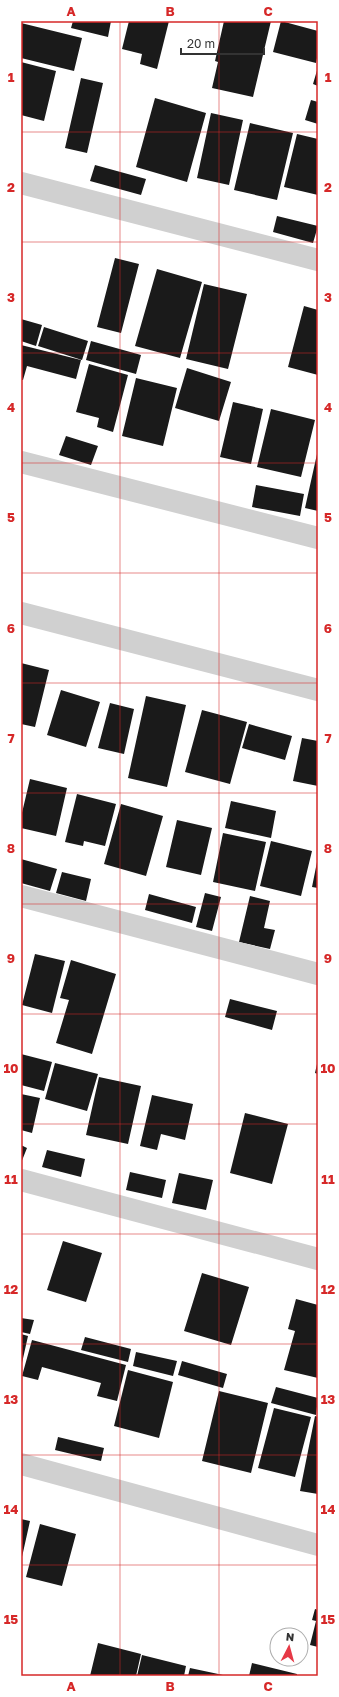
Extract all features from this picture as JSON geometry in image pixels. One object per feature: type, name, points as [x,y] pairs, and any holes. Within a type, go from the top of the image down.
[{"type":"street","points":[[21,183],[318,260]]},
{"type":"street","points":[[21,462],[318,538]]},
{"type":"street","points":[[21,613],[318,690]]},
{"type":"street","points":[[21,896],[318,974]]},
{"type":"street","points":[[21,1180],[318,1259]]},
{"type":"street","points":[[21,1464],[318,1545]]},
{"type":"building","points":[[73,21],[111,21],[108,37],[71,28]]},
{"type":"building","points":[[129,21],[169,21],[157,69],[140,64],[142,54],[122,49]]},
{"type":"building","points":[[224,21],[271,21],[253,97],[212,88],[218,62],[215,61]]},
{"type":"building","points":[[281,21],[318,31],[318,53],[316,63],[273,52]]},
{"type":"building","points":[[21,23],[82,38],[74,71],[21,58]]},
{"type":"building","points":[[21,62],[56,71],[44,121],[21,115]]},
{"type":"building","points":[[318,67],[318,86],[313,84]]},
{"type":"building","points":[[81,78],[103,83],[87,153],[65,148]]},
{"type":"building","points":[[155,98],[206,113],[187,182],[136,167]]},
{"type":"building","points":[[311,100],[318,102],[318,124],[305,120]]},
{"type":"building","points":[[211,113],[243,120],[229,185],[197,178]]},
{"type":"building","points":[[250,123],[293,133],[277,200],[234,190]]},
{"type":"building","points":[[297,134],[318,139],[318,195],[284,187]]},
{"type":"building","points":[[95,165],[146,179],[141,195],[90,181]]},
{"type":"building","points":[[277,216],[318,226],[313,243],[273,232]]},
{"type":"building","points":[[115,258],[139,264],[121,333],[97,327]]},
{"type":"building","points":[[157,269],[202,282],[180,358],[135,346]]},
{"type":"building","points":[[204,284],[247,294],[228,369],[186,359]]},
{"type":"building","points":[[304,306],[318,310],[318,375],[288,367]]},
{"type":"building","points":[[21,319],[42,325],[36,346],[21,341]]},
{"type":"building","points":[[44,327],[88,341],[82,360],[38,346]]},
{"type":"building","points":[[91,341],[141,355],[136,374],[86,360]]},
{"type":"building","points":[[21,345],[81,360],[76,379],[27,366],[23,380],[21,380]]},
{"type":"building","points":[[89,364],[128,375],[113,432],[97,427],[99,418],[76,412]]},
{"type":"building","points":[[187,368],[231,382],[219,421],[175,408]]},
{"type":"building","points":[[136,378],[177,388],[163,446],[122,436]]},
{"type":"building","points":[[233,402],[263,409],[251,464],[220,457]]},
{"type":"building","points":[[271,409],[315,420],[301,477],[257,467]]},
{"type":"building","points":[[66,436],[98,446],[91,465],[59,455]]},
{"type":"building","points":[[318,454],[318,511],[305,508]]},
{"type":"building","points":[[256,485],[304,494],[300,516],[252,507]]},
{"type":"building","points":[[21,663],[49,670],[35,727],[21,724]]},
{"type":"building","points":[[61,690],[100,702],[86,747],[47,735]]},
{"type":"building","points":[[146,696],[186,705],[167,787],[128,778]]},
{"type":"building","points":[[110,703],[134,709],[124,754],[98,748]]},
{"type":"building","points":[[202,710],[247,722],[230,784],[185,772]]},
{"type":"building","points":[[249,724],[292,736],[285,760],[242,748]]},
{"type":"building","points":[[302,738],[318,741],[318,786],[293,781]]},
{"type":"building","points":[[30,779],[67,788],[56,836],[21,828],[21,817]]},
{"type":"building","points":[[77,794],[116,804],[105,846],[84,841],[83,846],[65,842]]},
{"type":"building","points":[[231,801],[276,811],[271,838],[225,828]]},
{"type":"building","points":[[121,804],[163,816],[146,876],[104,864]]},
{"type":"building","points":[[177,820],[212,828],[201,875],[166,867]]},
{"type":"building","points":[[223,833],[266,842],[255,891],[213,882]]},
{"type":"building","points":[[271,841],[312,851],[301,896],[260,886]]},
{"type":"building","points":[[21,859],[57,869],[50,891],[21,883]]},
{"type":"building","points":[[317,862],[318,863],[318,888],[312,887]]},
{"type":"building","points":[[62,872],[91,879],[86,901],[56,893]]},
{"type":"building","points":[[205,893],[221,897],[212,931],[196,927]]},
{"type":"building","points":[[149,894],[196,907],[192,923],[145,910]]},
{"type":"building","points":[[250,896],[270,901],[264,928],[275,930],[270,949],[239,942]]},
{"type":"building","points":[[35,954],[65,961],[52,1013],[22,1005]]},
{"type":"building","points":[[71,960],[116,974],[92,1054],[56,1043],[69,1000],[60,998]]},
{"type":"building","points":[[230,999],[277,1011],[272,1030],[225,1017]]},
{"type":"building","points":[[21,1054],[52,1062],[44,1091],[21,1085]]},
{"type":"building","points":[[55,1063],[98,1074],[87,1111],[45,1099]]},
{"type":"building","points":[[318,1064],[318,1074],[315,1073]]},
{"type":"building","points":[[99,1077],[141,1086],[128,1144],[86,1135]]},
{"type":"building","points":[[21,1094],[40,1098],[32,1133],[21,1130]]},
{"type":"building","points":[[152,1095],[193,1104],[185,1140],[161,1134],[157,1150],[140,1146]]},
{"type":"building","points":[[245,1113],[288,1124],[272,1184],[230,1173]]},
{"type":"building","points":[[21,1145],[27,1148],[21,1163]]},
{"type":"building","points":[[47,1150],[85,1159],[81,1177],[42,1167]]},
{"type":"building","points":[[130,1172],[166,1180],[162,1198],[126,1190]]},
{"type":"building","points":[[179,1173],[213,1180],[206,1210],[172,1203]]},
{"type":"building","points":[[63,1241],[102,1253],[86,1302],[47,1290]]},
{"type":"building","points":[[202,1273],[249,1287],[231,1345],[184,1331]]},
{"type":"building","points":[[296,1299],[318,1305],[318,1378],[284,1370],[295,1331],[288,1329]]},
{"type":"building","points":[[21,1318],[34,1320],[30,1334],[21,1332]]},
{"type":"building","points":[[21,1334],[28,1336],[22,1363],[21,1363]]},
{"type":"building","points":[[85,1337],[131,1349],[128,1362],[81,1350]]},
{"type":"building","points":[[32,1340],[126,1365],[117,1401],[97,1396],[101,1383],[42,1367],[38,1380],[22,1376]]},
{"type":"building","points":[[136,1352],[177,1361],[173,1376],[133,1366]]},
{"type":"building","points":[[182,1361],[227,1374],[223,1388],[178,1375]]},
{"type":"building","points":[[128,1370],[173,1382],[159,1438],[114,1426]]},
{"type":"building","points":[[276,1387],[318,1398],[316,1415],[271,1403]]},
{"type":"building","points":[[219,1391],[268,1403],[251,1473],[202,1461]]},
{"type":"building","points":[[274,1408],[311,1417],[295,1477],[258,1468]]},
{"type":"building","points":[[315,1416],[318,1417],[318,1494],[300,1491]]},
{"type":"building","points":[[58,1437],[104,1448],[101,1461],[55,1450]]},
{"type":"building","points":[[21,1519],[30,1521],[22,1557],[21,1557]]},
{"type":"building","points":[[40,1524],[76,1534],[62,1586],[26,1577]]},
{"type":"building","points":[[315,1609],[318,1610],[318,1647],[310,1645],[316,1621],[312,1620]]},
{"type":"building","points":[[98,1643],[141,1654],[136,1676],[90,1676]]},
{"type":"building","points":[[142,1655],[186,1666],[184,1676],[137,1676]]},
{"type":"building","points":[[252,1663],[297,1674],[297,1676],[249,1676]]},
{"type":"building","points":[[190,1668],[223,1675],[223,1676],[188,1676]]}]
